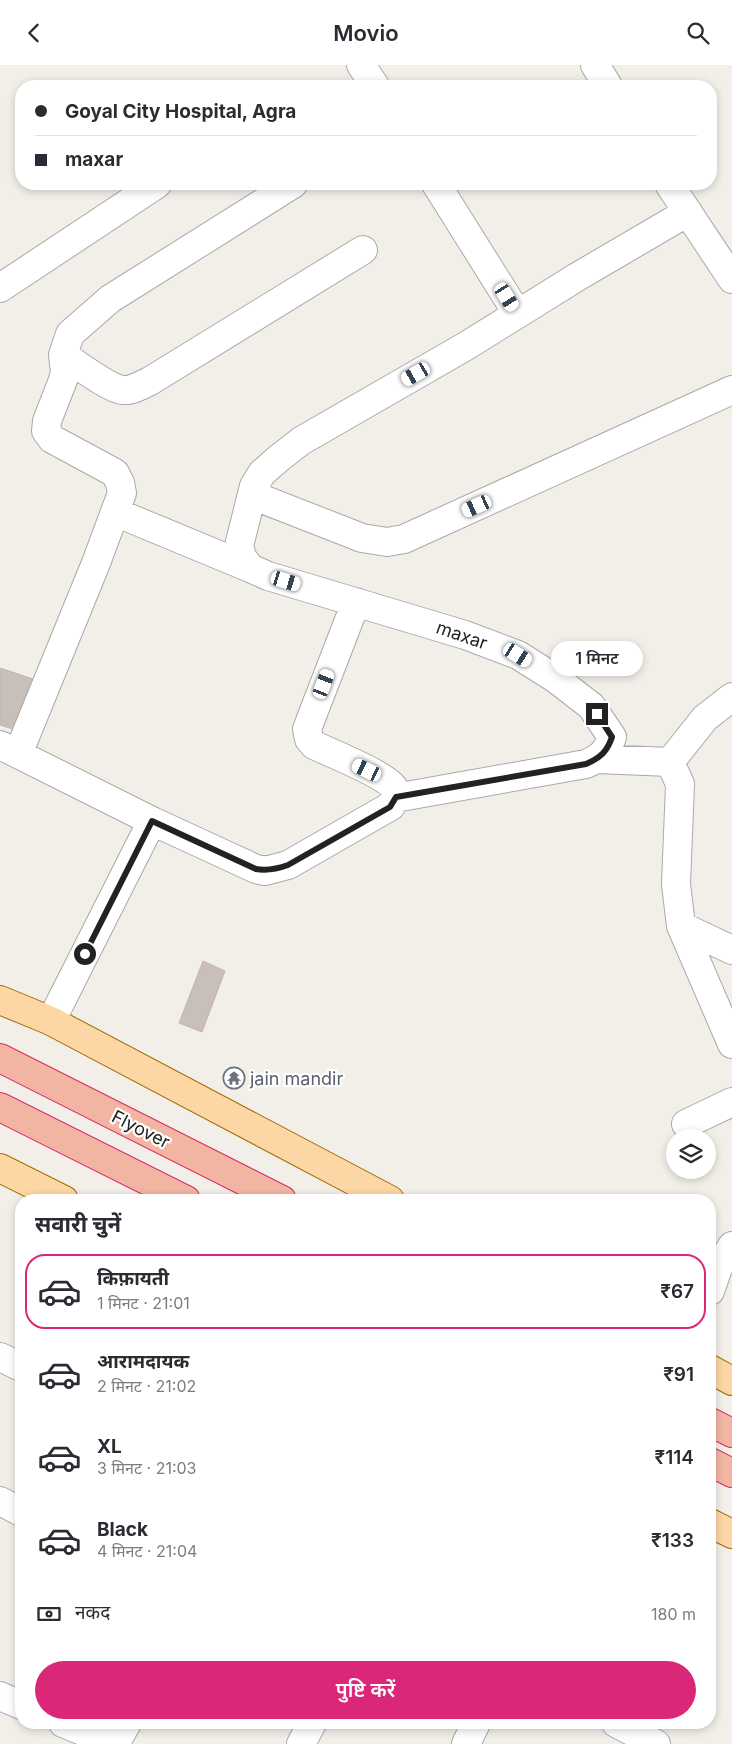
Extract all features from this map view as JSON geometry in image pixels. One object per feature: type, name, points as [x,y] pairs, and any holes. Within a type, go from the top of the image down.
[{"type":"highway","name":"Flyover","points":[[0,1058],[270,1194]]},
{"type":"highway","points":[[0,1107],[174,1194]]},
{"type":"highway","points":[[716,1425],[732,1433]]},
{"type":"highway","points":[[716,1465],[732,1473]]},
{"type":"main road","points":[[0,1000],[51,1021],[379,1194]]},
{"type":"main road","points":[[0,1168],[52,1194]]},
{"type":"main road","points":[[716,1372],[732,1381]]},
{"type":"main road","points":[[716,1526],[732,1534]]},
{"type":"street","points":[[361,65],[371,80]]},
{"type":"street","points":[[595,65],[604,80]]},
{"type":"street","points":[[0,288],[149,190]]},
{"type":"street","points":[[283,190],[110,299],[70,334],[63,355],[65,372],[47,421],[46,431],[52,439],[115,473],[122,493],[96,563],[9,749],[152,821],[256,869],[266,871],[288,865],[390,807],[396,797],[394,789],[384,779],[314,745],[308,739],[307,729],[311,717],[356,602]]},
{"type":"street","points":[[440,190],[517,313]]},
{"type":"street","points":[[673,190],[732,279]]},
{"type":"street","points":[[250,568],[242,557],[239,546],[254,486],[262,473],[302,441],[466,346],[517,313],[688,212]]},
{"type":"street","points":[[63,355],[112,386],[123,390],[136,387],[158,376],[362,250]]},
{"type":"street","points":[[252,495],[362,538],[387,542],[404,539],[732,390]]},
{"type":"street","name":"maxar","points":[[115,512],[268,576],[465,635],[518,655],[556,679],[591,706],[612,737],[608,749],[598,759]]},
{"type":"street","points":[[670,761],[705,718],[732,697]]},
{"type":"street","points":[[396,797],[586,764],[598,759],[670,761]]},
{"type":"street","points":[[670,761],[680,784],[676,884],[681,926],[732,1044]]},
{"type":"street","points":[[51,1021],[152,821]]},
{"type":"street","points":[[681,926],[732,950]]},
{"type":"street","points":[[686,1124],[732,1101]]},
{"type":"street","points":[[716,1274],[732,1246]]},
{"type":"street","points":[[0,1357],[15,1364]]},
{"type":"street","points":[[0,1696],[15,1702]]},
{"type":"street","points":[[78,1729],[115,1744],[124,1729]]},
{"type":"street","points":[[301,1744],[309,1729]]},
{"type":"street","points":[[466,1744],[473,1729]]},
{"type":"street","points":[[627,1729],[656,1744]]},
{"type":"building","points":[[0,668],[39,681],[19,731],[0,725]]},
{"type":"building","points":[[203,961],[225,971],[202,1032],[179,1023]]},
{"type":"place","name":"jain mandir","points":[[234,1078]]},
{"type":"route","points":[[85,954],[152,821],[256,869],[266,871],[277,869],[288,865],[390,807],[396,797],[586,764],[598,759],[608,749],[612,737],[597,714]]}]
